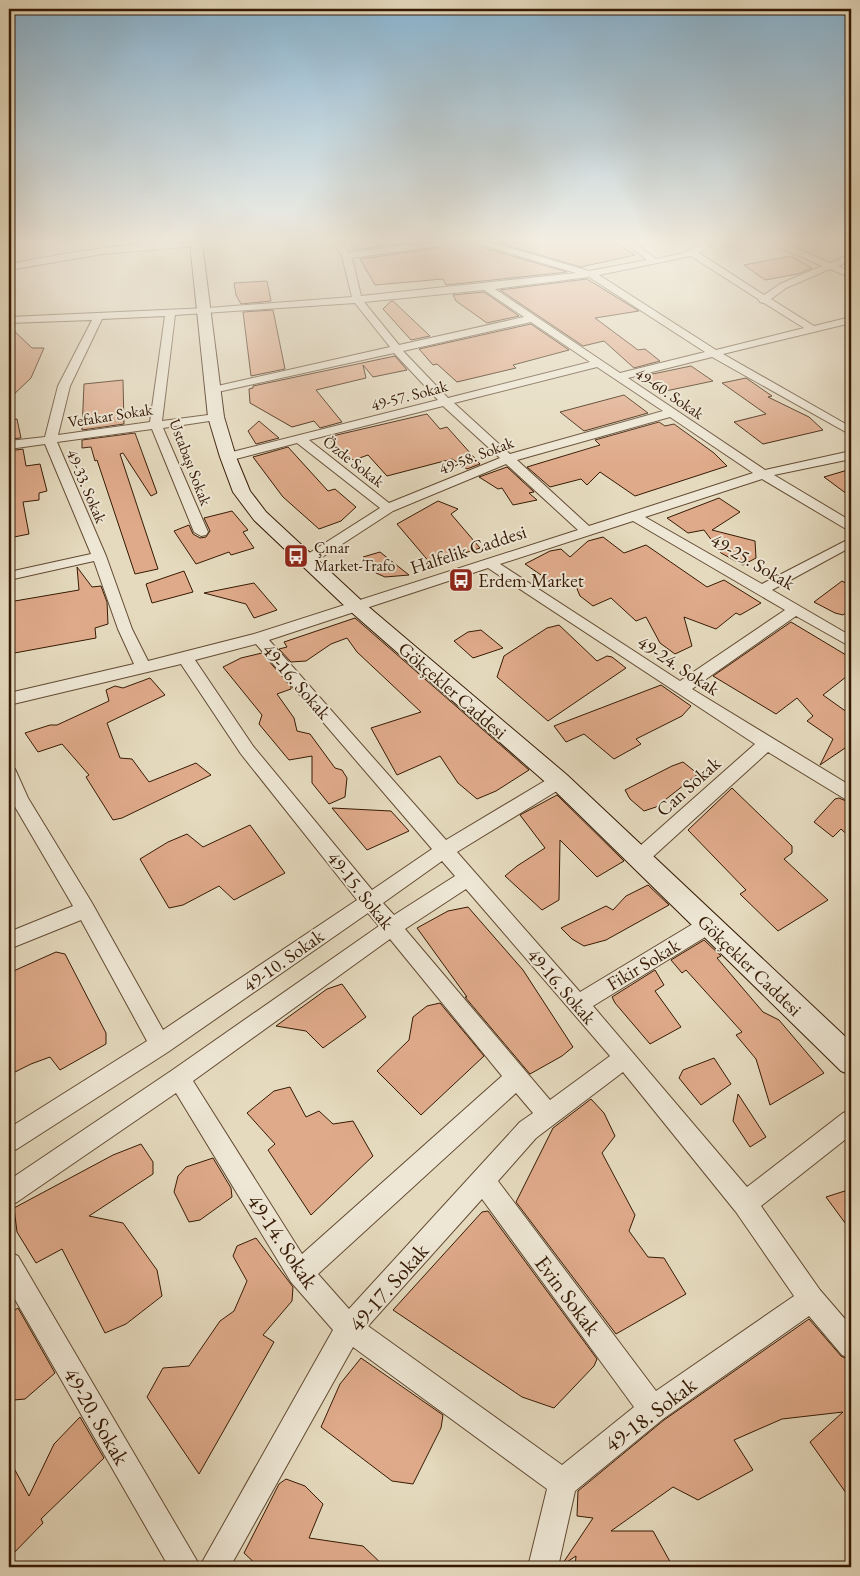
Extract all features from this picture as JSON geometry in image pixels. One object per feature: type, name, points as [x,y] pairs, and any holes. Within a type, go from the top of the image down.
[{"type":"main road","name":"Gökçekler Caddesi","points":[[205,317],[216,417],[228,457],[242,492],[260,516],[357,607],[559,781],[851,1061]]},
{"type":"street","name":"49-33. Sokak","points":[[98,317],[64,386],[50,441],[99,556],[125,628],[143,667]]},
{"type":"street","points":[[9,320],[106,317]]},
{"type":"street","name":"Ustabaşı Sokak","points":[[170,317],[156,424],[201,532]]},
{"type":"street","points":[[371,317],[397,350],[446,402],[587,531]]},
{"type":"street","name":"49-60. Sokak","points":[[528,317],[763,474],[851,526]]},
{"type":"street","points":[[657,317],[715,354],[851,432]]},
{"type":"street","points":[[791,317],[813,330]]},
{"type":"street","points":[[213,390],[531,319]]},
{"type":"street","points":[[617,377],[851,320]]},
{"type":"street","name":"49-57. Sokak","points":[[228,457],[598,363]]},
{"type":"street","name":"49-58. Sokak","points":[[308,560],[388,508],[507,459],[670,413]]},
{"type":"street","name":"Vefakar Sokak","points":[[9,445],[50,441],[156,424],[216,417]]},
{"type":"street","name":"Özde Sokak","points":[[301,440],[388,508]]},
{"type":"street","name":"Halfelik Caddesi","points":[[9,698],[259,638],[763,474],[851,455]]},
{"type":"street","name":"49-25. Sokak","points":[[634,516],[763,589],[851,642]]},
{"type":"street","points":[[763,589],[851,542]]},
{"type":"street","points":[[9,576],[99,556]]},
{"type":"street","name":"49-24. Sokak","points":[[489,563],[766,744],[851,794]]},
{"type":"street","points":[[680,689],[797,609]]},
{"type":"street","name":"49-16. Sokak","points":[[259,638],[625,1058],[745,1203],[812,1299],[851,1346]]},
{"type":"street","name":"49-15. Sokak","points":[[185,657],[247,750],[369,900],[548,1114]]},
{"type":"street","name":"Can Sokak","points":[[639,858],[766,744]]},
{"type":"street","points":[[9,774],[14,802],[85,909],[160,1045]]},
{"type":"street","name":"49-10. Sokak","points":[[9,1141],[160,1045],[369,900],[445,850],[559,781]]},
{"type":"street","name":"49-10. Sokak","points":[[9,1194],[179,1078],[392,927],[467,878]]},
{"type":"street","points":[[9,941],[85,909]]},
{"type":"street","name":"Fikir Sokak","points":[[578,1004],[708,925]]},
{"type":"street","name":"49-17. Sokak","points":[[214,1567],[349,1328],[528,1130],[625,1058]]},
{"type":"street","points":[[300,1273],[517,1077]]},
{"type":"street","name":"49-14. Sokak","points":[[179,1078],[300,1273],[349,1328],[563,1483]]},
{"type":"street","points":[[745,1203],[851,1121]]},
{"type":"street","name":"Evin Sokak","points":[[482,1180],[653,1409]]},
{"type":"street","name":"49-20. Sokak","points":[[9,1264],[185,1567]]},
{"type":"street","name":"49-18. Sokak","points":[[563,1483],[653,1409],[812,1299]]},
{"type":"street","points":[[543,1567],[563,1483]]},
{"type":"building","points":[[244,317],[274,317],[285,369],[251,376]]},
{"type":"building","points":[[390,317],[409,317],[430,336],[411,340]]},
{"type":"building","points":[[478,317],[517,317],[487,323]]},
{"type":"building","points":[[539,317],[604,317],[595,318],[638,350],[645,349],[660,361],[634,368],[604,341],[583,346]]},
{"type":"building","points":[[531,324],[569,350],[513,365],[516,368],[457,382],[437,364],[433,365],[419,349]]},
{"type":"building","points":[[9,326],[32,348],[44,348],[31,378],[9,399]]},
{"type":"building","points":[[395,356],[407,370],[373,377],[363,365],[366,378],[316,390],[342,422],[320,428],[314,421],[292,427],[250,403],[249,389],[253,388],[253,386]]},
{"type":"building","points":[[691,366],[713,381],[661,392],[643,376]]},
{"type":"building","points":[[746,378],[772,396],[768,397],[809,417],[823,430],[763,444],[734,422],[766,414],[722,383]]},
{"type":"building","points":[[123,380],[124,424],[82,430],[84,384]]},
{"type":"building","points":[[624,395],[648,413],[584,431],[560,412]]},
{"type":"building","points":[[427,414],[440,429],[447,427],[480,464],[467,469],[452,459],[387,476],[368,455],[354,460],[344,456],[328,437]]},
{"type":"building","points":[[17,419],[21,438],[9,439],[9,420]]},
{"type":"building","points":[[259,421],[279,438],[256,444],[248,431]]},
{"type":"building","points":[[659,422],[665,426],[674,424],[714,453],[727,466],[635,496],[600,472],[587,485],[581,479],[550,487],[527,467],[600,445],[595,440]]},
{"type":"building","points":[[135,433],[157,493],[151,496],[123,453],[120,454],[158,569],[135,574],[97,460],[95,461],[91,447],[82,448],[82,440]]},
{"type":"building","points":[[288,447],[328,491],[335,489],[356,507],[341,521],[319,529],[283,497],[253,457]]},
{"type":"building","points":[[23,449],[26,466],[40,464],[47,491],[39,493],[39,500],[23,502],[29,534],[9,538],[9,451]]},
{"type":"building","points":[[507,467],[534,492],[529,493],[537,500],[513,505],[502,488],[498,489],[479,477]]},
{"type":"building","points":[[851,469],[851,497],[824,477]]},
{"type":"building","points":[[719,498],[740,512],[712,530],[755,541],[756,558],[743,565],[721,553],[704,530],[688,533],[667,518]]},
{"type":"building","points":[[438,501],[458,509],[451,514],[480,548],[431,564],[397,524]]},
{"type":"building","points":[[232,511],[248,530],[243,532],[254,548],[231,555],[229,552],[196,564],[174,531],[189,525],[193,534],[200,538],[206,537],[210,531],[204,518]]},
{"type":"building","points":[[603,537],[624,553],[646,545],[707,587],[724,580],[761,603],[740,615],[736,613],[716,629],[684,617],[692,646],[675,654],[660,643],[646,617],[636,621],[611,598],[593,606],[580,596],[573,579],[557,586],[525,564],[550,551],[561,549],[570,557],[588,541]]},
{"type":"building","points":[[380,552],[409,575],[385,577],[376,573],[363,557]]},
{"type":"building","points":[[77,567],[92,587],[101,586],[107,602],[108,624],[95,628],[96,638],[9,654],[9,602],[79,590]]},
{"type":"building","points":[[184,571],[193,592],[152,603],[146,584]]},
{"type":"building","points":[[842,581],[851,586],[851,609],[843,615],[814,602]]},
{"type":"building","points":[[254,583],[277,610],[254,618],[246,604],[204,593]]},
{"type":"building","points":[[355,618],[529,770],[496,791],[477,799],[458,783],[440,756],[397,775],[371,728],[421,712],[357,652],[347,638],[331,644],[306,661],[291,662],[279,649],[287,647],[284,642]]},
{"type":"building","points":[[791,622],[851,658],[851,673],[823,695],[851,715],[851,744],[820,765],[833,739],[807,721],[813,716],[797,698],[776,714],[713,676]]},
{"type":"building","points":[[559,625],[597,661],[607,656],[612,657],[626,668],[548,721],[497,677],[504,656],[547,628]]},
{"type":"building","points":[[481,630],[503,648],[473,658],[454,641],[468,632]]},
{"type":"building","points":[[262,653],[291,687],[291,689],[277,694],[294,718],[297,731],[310,734],[335,768],[342,770],[347,778],[345,797],[329,804],[312,783],[312,756],[289,760],[259,724],[262,715],[223,667],[241,658]]},
{"type":"building","points":[[150,678],[165,695],[107,723],[120,758],[132,759],[149,782],[196,763],[211,775],[122,818],[113,820],[86,777],[89,775],[62,744],[38,752],[25,733],[50,725],[57,725],[109,701],[106,690],[115,686],[123,688]]},
{"type":"building","points":[[661,685],[691,706],[682,716],[636,739],[641,744],[614,759],[584,734],[566,742],[554,726]]},
{"type":"building","points":[[683,762],[698,774],[656,807],[644,811],[630,799],[625,790]]},
{"type":"building","points":[[732,788],[792,846],[792,853],[784,859],[828,900],[778,931],[740,894],[746,890],[688,830]]},
{"type":"building","points":[[557,795],[624,861],[597,877],[560,840],[559,900],[542,910],[505,876],[545,848],[520,815]]},
{"type":"building","points":[[839,798],[851,803],[851,838],[841,829],[833,837],[814,822],[835,799]]},
{"type":"building","points":[[332,808],[391,811],[409,831],[367,850]]},
{"type":"building","points":[[250,825],[285,873],[234,900],[219,886],[183,905],[169,908],[140,859],[168,842],[187,834],[203,847]]},
{"type":"building","points":[[648,885],[669,905],[606,940],[584,946],[572,939],[561,928],[606,906],[613,910],[626,896]]},
{"type":"building","points":[[468,907],[523,970],[573,1047],[562,1056],[530,1074],[465,997],[467,997],[417,928],[448,911]]},
{"type":"building","points":[[704,940],[721,956],[717,958],[763,1012],[779,1020],[824,1073],[770,1105],[756,1059],[736,1035],[742,1032],[686,970],[682,973],[671,960]]},
{"type":"building","points":[[56,952],[65,954],[106,1033],[106,1044],[60,1070],[50,1057],[9,1075],[9,973]]},
{"type":"building","points":[[655,970],[664,985],[655,991],[681,1027],[650,1044],[612,997]]},
{"type":"building","points":[[342,984],[366,1017],[323,1048],[306,1031],[276,1026],[327,989]]},
{"type":"building","points":[[440,1003],[484,1056],[421,1115],[377,1071],[409,1040],[413,1017],[427,1006]]},
{"type":"building","points":[[714,1058],[731,1084],[701,1105],[679,1078],[683,1070]]},
{"type":"building","points":[[290,1087],[306,1117],[319,1111],[333,1124],[353,1121],[373,1156],[311,1215],[268,1150],[275,1144],[247,1113],[274,1091]]},
{"type":"building","points":[[738,1094],[766,1137],[750,1147],[733,1121]]},
{"type":"building","points":[[591,1099],[604,1113],[615,1136],[602,1153],[635,1215],[629,1231],[648,1257],[664,1258],[686,1294],[616,1334],[516,1202],[553,1128]]},
{"type":"building","points":[[141,1144],[153,1162],[153,1174],[89,1216],[123,1223],[157,1270],[162,1296],[126,1324],[105,1333],[62,1249],[36,1263],[17,1232],[14,1208],[113,1155]]},
{"type":"building","points":[[213,1158],[231,1188],[232,1197],[200,1220],[189,1222],[174,1192],[178,1176],[186,1167]]},
{"type":"building","points":[[851,1189],[851,1231],[826,1197]]},
{"type":"building","points":[[488,1211],[597,1359],[594,1366],[554,1408],[522,1397],[393,1310],[482,1212]]},
{"type":"building","points":[[256,1238],[293,1287],[292,1301],[263,1335],[274,1342],[199,1474],[147,1397],[163,1368],[189,1366],[220,1321],[234,1311],[247,1281],[233,1256],[237,1246]]},
{"type":"building","points":[[18,1308],[55,1373],[25,1399],[14,1400],[9,1389],[9,1314]]},
{"type":"building","points":[[809,1319],[841,1356],[851,1361],[851,1500],[810,1442],[843,1412],[782,1419],[734,1440],[753,1470],[698,1500],[673,1487],[611,1531],[653,1531],[673,1567],[575,1567],[576,1556],[563,1563],[593,1518],[577,1516],[578,1491],[664,1420]]},
{"type":"building","points":[[361,1358],[443,1415],[441,1428],[413,1484],[392,1481],[321,1427],[340,1384]]},
{"type":"building","points":[[80,1417],[104,1458],[41,1519],[43,1523],[9,1558],[9,1459],[29,1496],[54,1444]]},
{"type":"building","points":[[286,1479],[305,1486],[323,1504],[309,1538],[363,1546],[385,1567],[259,1567],[244,1553],[279,1484]]},
{"type":"place","name":"Çınar Market-Trafo","points":[[296,556]]},
{"type":"place","name":"Erdem Market","points":[[461,580]]}]
